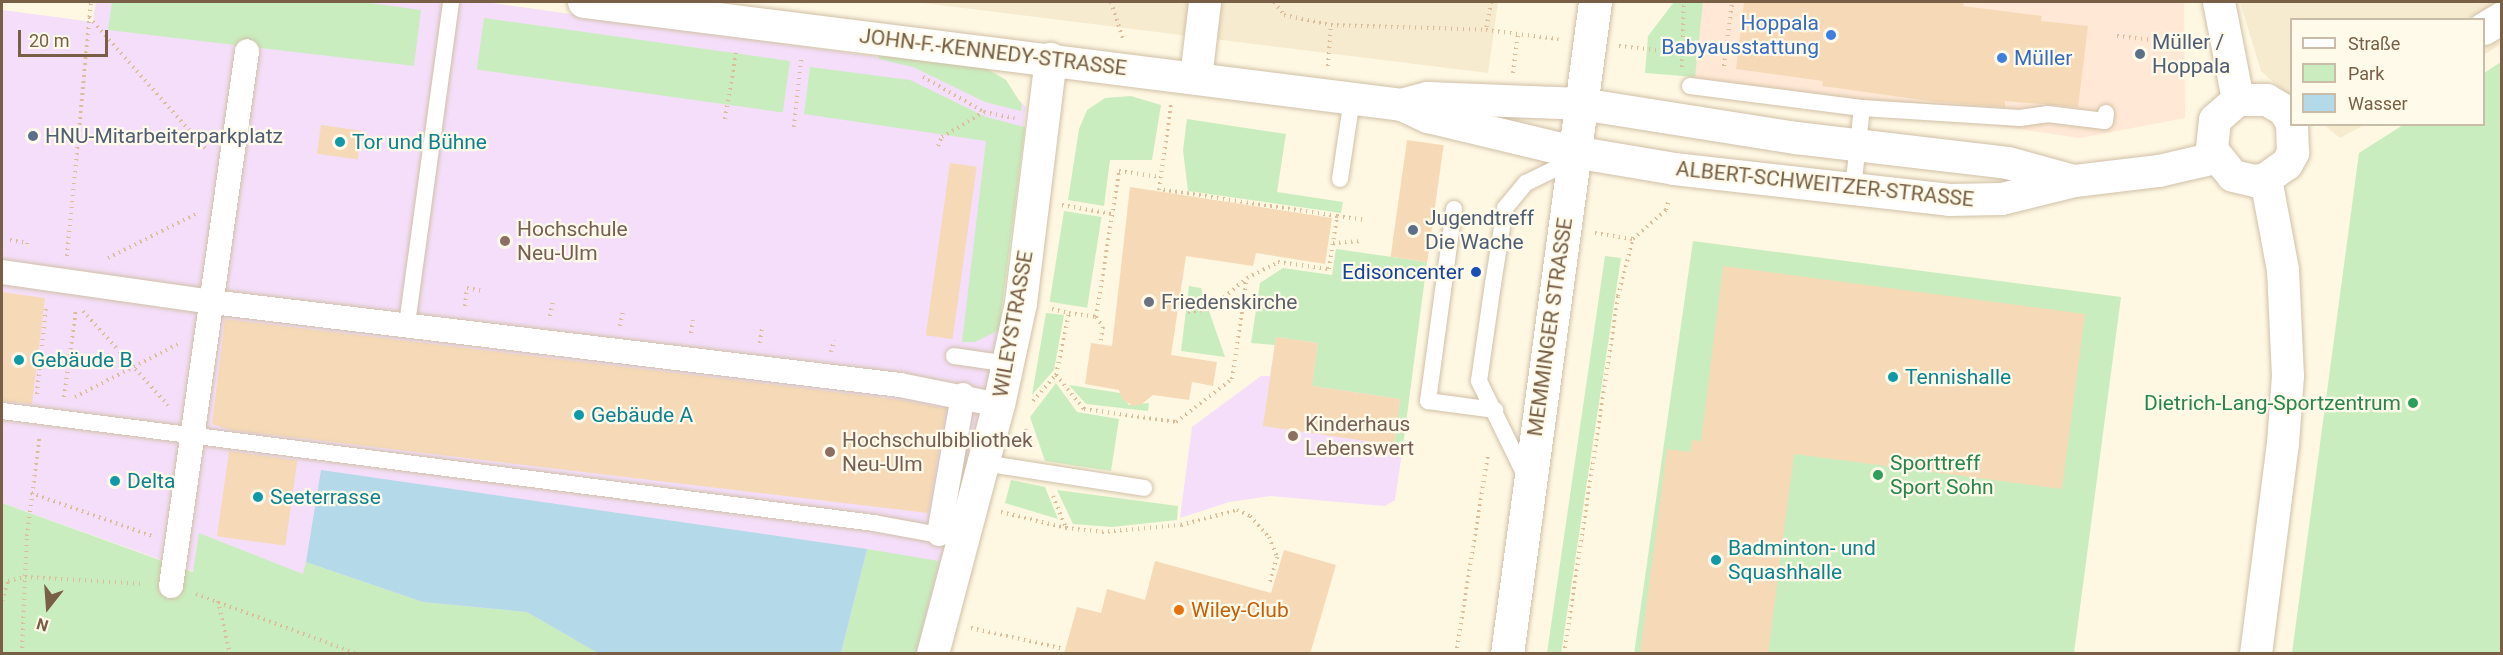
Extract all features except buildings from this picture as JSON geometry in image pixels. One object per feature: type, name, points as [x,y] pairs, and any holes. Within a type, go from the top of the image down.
[{"type":"main road","name":"MEMMINGER STRASSE","points":[[1507,654],[1528,482],[1595,2]]},
{"type":"street","name":"JOHN-F.-KENNEDY-STRASSE","points":[[584,2],[1052,59],[1402,105],[1428,117],[1574,156]]},
{"type":"street","points":[[1186,76],[1205,2]]},
{"type":"street","points":[[2219,2],[2238,100]]},
{"type":"street","points":[[2485,28],[2502,18]]},
{"type":"street","points":[[171,586],[195,435],[247,51]]},
{"type":"street","name":"WILEYSTRASSE","points":[[933,654],[951,537],[983,463],[1013,406],[1008,364],[1034,200],[1052,59]]},
{"type":"street","name":"JOHN-F.-KENNEDY-STRASSE","points":[[1402,105],[1428,98],[1581,104]]},
{"type":"street","points":[[2290,117],[2284,110],[2267,100],[2238,100],[2215,120],[2211,140],[2215,158],[2233,176],[2255,181],[2266,179],[2287,164],[2299,127]]},
{"type":"street","name":"ALBERT-SCHWEITZER-STRASSE","points":[[1581,104],[1858,146],[2008,163],[2075,182]]},
{"type":"street","name":"ALBERT-SCHWEITZER-STRASSE","points":[[1574,156],[1949,200],[2002,199],[2075,182],[2159,171],[2215,158]]},
{"type":"street","points":[[2256,654],[2283,444],[2288,376],[2283,270],[2266,179]]},
{"type":"street","points":[[2,272],[212,302],[407,324],[963,395],[1013,406]]},
{"type":"street","points":[[951,537],[963,395]]},
{"type":"lane","points":[[407,324],[451,2]]},
{"type":"lane","points":[[1690,86],[1862,108],[2020,118],[2047,114],[2105,121],[2106,112]]},
{"type":"lane","points":[[1340,179],[1352,99]]},
{"type":"lane","points":[[1853,189],[1862,108]]},
{"type":"lane","points":[[1528,482],[1479,381],[1505,208],[1526,183],[1574,156]]},
{"type":"lane","points":[[1454,209],[1428,401],[1495,410]]},
{"type":"lane","points":[[954,357],[1008,364]]},
{"type":"lane","points":[[2,411],[951,537]]},
{"type":"lane","points":[[983,463],[1144,488]]},
{"type":"path","points":[[22,654],[25,577],[39,415],[91,2]]},
{"type":"path","points":[[1111,2],[1131,69]]},
{"type":"path","points":[[1274,2],[1284,15],[1331,25],[1486,30],[1518,34]]},
{"type":"path","points":[[1486,30],[1491,2]]},
{"type":"path","points":[[1682,120],[1686,95],[1681,53],[1684,2]]},
{"type":"path","points":[[1721,91],[1732,2]]},
{"type":"path","points":[[57,280],[228,187],[89,16]]},
{"type":"path","points":[[724,119],[741,22]]},
{"type":"path","points":[[1327,73],[1331,25]]},
{"type":"path","points":[[2117,36],[2194,45]]},
{"type":"path","points":[[794,127],[801,59],[812,59]]},
{"type":"path","points":[[913,71],[984,112],[1043,124]]},
{"type":"path","points":[[1186,76],[1159,190],[1364,220]]},
{"type":"path","points":[[938,146],[942,137],[984,112]]},
{"type":"path","points":[[1564,654],[1618,296],[1633,239],[1666,210],[1674,169]]},
{"type":"path","points":[[1100,344],[1103,327],[1096,317],[1119,171],[1161,177]]},
{"type":"path","points":[[1034,200],[1112,214]]},
{"type":"path","points":[[1188,312],[1210,309],[1247,278],[1278,262],[1329,269],[1337,216]]},
{"type":"path","points":[[1333,243],[1361,241]]},
{"type":"path","points":[[1056,375],[1084,409],[1176,422],[1232,379],[1247,278]]},
{"type":"path","points":[[550,318],[553,301]]},
{"type":"path","points":[[195,435],[133,366],[76,303],[64,403],[133,366],[208,328]]},
{"type":"path","points":[[620,328],[623,310]]},
{"type":"path","points":[[1013,406],[1056,375],[1069,313],[1096,317]]},
{"type":"path","points":[[691,337],[693,320]]},
{"type":"path","points":[[759,346],[762,329]]},
{"type":"path","points":[[1456,654],[1495,410]]},
{"type":"path","points":[[31,494],[177,545]]},
{"type":"path","points":[[297,498],[312,499]]},
{"type":"path","points":[[997,511],[1066,528],[1102,532],[1181,525],[1237,510],[1250,516],[1269,537],[1277,557],[1270,582]]},
{"type":"path","points":[[2,601],[8,582],[25,577],[171,586],[218,600],[357,654]]},
{"type":"path","points":[[218,600],[230,654]]},
{"type":"path","points":[[964,627],[1065,649]]},
{"type":"shaded area","name":"Hochschule Neu-Ulm","points":[[96,2],[485,2],[992,73],[1026,107],[992,375],[920,653],[422,653],[2,503],[2,10],[93,22]]},
{"type":"shaded area","points":[[915,2],[1498,2],[1488,73]]},
{"type":"shaded area","points":[[1703,2],[2184,2],[2185,118],[2080,138],[1691,81]]},
{"type":"shaded area","points":[[2240,2],[2501,2],[2501,44],[2485,54],[2485,18],[2290,18],[2290,96],[2261,71]]},
{"type":"shaded area","points":[[2325,126],[2362,126],[2340,138]]},
{"type":"shaded area","name":"Kinderhaus Lebenswert","points":[[1276,337],[1318,343],[1313,386],[1400,399],[1394,445],[1403,446],[1395,500],[1385,506],[1270,496],[1229,502],[1180,518],[1192,427],[1261,376],[1270,376]]},
{"type":"green space","points":[[112,2],[362,2],[421,10],[414,66],[108,30]]},
{"type":"green space","points":[[1674,2],[1703,2],[1695,77],[1645,73],[1648,36]]},
{"type":"green space","points":[[484,18],[790,61],[783,112],[477,69]]},
{"type":"green space","points":[[879,55],[984,67],[1006,80],[1022,105],[1021,111],[985,102],[913,67],[879,59]]},
{"type":"green space","name":"Dietrich-Lang-Sportzentrum","points":[[2501,62],[2501,653],[2292,653],[2359,153],[2401,126],[2485,126],[2485,72]]},
{"type":"green space","points":[[810,67],[910,80],[986,117],[1025,127],[999,330],[975,342],[962,342],[986,141],[804,114]]},
{"type":"green space","points":[[1131,96],[1161,105],[1152,160],[1110,160],[1104,206],[1068,200],[1079,129],[1087,110],[1105,98]]},
{"type":"green space","points":[[1187,119],[1286,134],[1277,192],[1343,202],[1341,213],[1188,191],[1183,150]]},
{"type":"green space","points":[[1064,211],[1102,217],[1087,308],[1050,302]]},
{"type":"green space","name":"Sporttreff Sport Sohn","points":[[1693,241],[2121,297],[2074,653],[1634,654]]},
{"type":"green space","points":[[1336,249],[1427,262],[1403,446],[1394,445],[1400,399],[1312,386],[1318,343],[1276,337],[1275,345],[1251,343],[1260,283],[1283,268],[1332,275]]},
{"type":"green space","points":[[1605,256],[1621,258],[1561,653],[1547,653]]},
{"type":"green space","points":[[1189,286],[1201,288],[1225,357],[1181,351]]},
{"type":"green space","points":[[1046,313],[1064,315],[1054,370],[1032,395]]},
{"type":"green space","points":[[1056,383],[1077,412],[1119,419],[1111,471],[1045,461],[1030,417]]},
{"type":"green space","points":[[1069,385],[1120,393],[1129,405],[1149,403],[1148,411],[1086,404]]},
{"type":"green space","points":[[1011,480],[1045,487],[1058,519],[1005,503]]},
{"type":"green space","points":[[1057,490],[1178,506],[1177,520],[1112,527],[1073,524]]},
{"type":"green space","points":[[2,503],[193,572],[199,533],[303,574],[306,562],[423,602],[527,612],[598,653],[2,653]]},
{"type":"green space","points":[[867,549],[939,561],[916,653],[841,654]]},
{"type":"water","points":[[321,470],[867,549],[841,653],[598,653],[527,612],[423,602],[306,562]]},
{"type":"place","name":"Hoppala Babyausstattung","points":[[1831,35]]},
{"type":"place","name":"Müller / Hoppala","points":[[2140,54]]},
{"type":"place","name":"Müller","points":[[2002,58]]},
{"type":"place","name":"HNU-Mitarbeiterparkplatz","points":[[33,136]]},
{"type":"place","name":"Tor und Bühne","points":[[340,142]]},
{"type":"place","name":"Jugendtreff Die Wache","points":[[1413,230]]},
{"type":"place","name":"Hochschule Neu-Ulm","points":[[505,241]]},
{"type":"place","name":"Edisoncenter","points":[[1476,272]]},
{"type":"place","name":"Friedenskirche","points":[[1149,302]]},
{"type":"place","name":"Gebäude B","points":[[19,360]]},
{"type":"place","name":"Tennishalle","points":[[1893,377]]},
{"type":"place","name":"Dietrich-Lang-Sportzentrum","points":[[2413,403]]},
{"type":"place","name":"Gebäude A","points":[[579,415]]},
{"type":"place","name":"Kinderhaus Lebenswert","points":[[1293,436]]},
{"type":"place","name":"Hochschulbibliothek Neu-Ulm","points":[[830,452]]},
{"type":"place","name":"Sporttreff Sport Sohn","points":[[1878,475]]},
{"type":"place","name":"Delta","points":[[115,481]]},
{"type":"place","name":"Seeterrasse","points":[[258,497]]},
{"type":"place","name":"Badminton- und Squashhalle","points":[[1716,560]]},
{"type":"place","name":"Wiley-Club","points":[[1179,610]]}]
